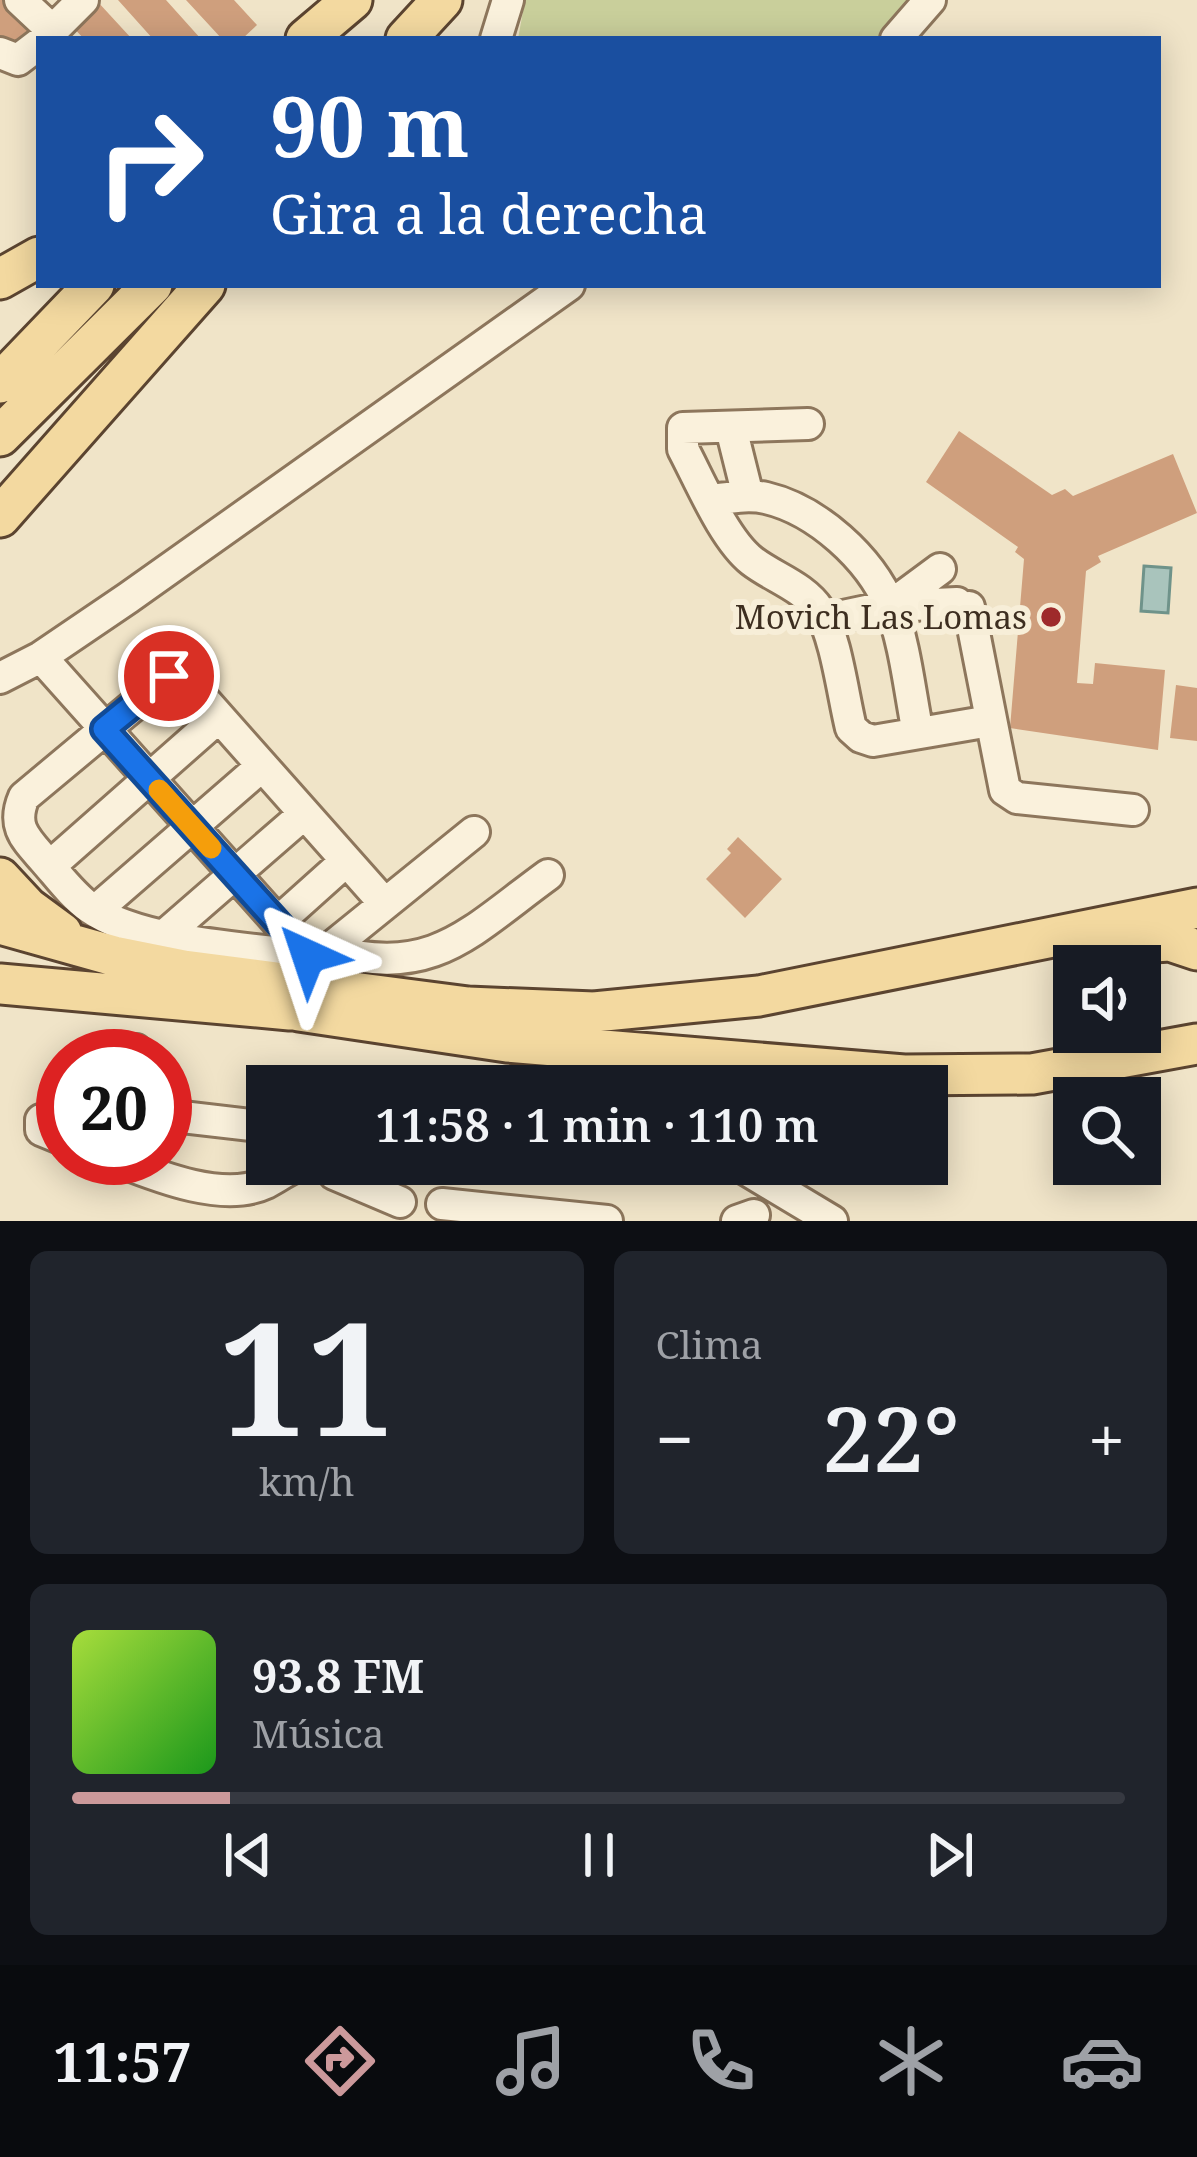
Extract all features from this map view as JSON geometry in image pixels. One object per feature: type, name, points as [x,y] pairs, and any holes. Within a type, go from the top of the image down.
[{"type":"main road","points":[[310,36],[352,0]]},
{"type":"main road","points":[[334,36],[369,0]]},
{"type":"main road","points":[[409,36],[442,0]]},
{"type":"main road","points":[[0,279],[36,259]]},
{"type":"main road","points":[[0,383],[91,288]]},
{"type":"main road","points":[[0,436],[149,288]]},
{"type":"main road","points":[[0,517],[202,288]]},
{"type":"main road","points":[[0,878],[28,908],[184,970],[447,1004],[594,1012],[760,996],[1197,908]]},
{"type":"main road","points":[[0,924],[91,930]]},
{"type":"main road","points":[[1020,944],[1169,941],[1197,950]]},
{"type":"main road","points":[[0,952],[290,1010],[678,1065]]},
{"type":"main road","points":[[0,984],[290,1010]]},
{"type":"main road","points":[[1073,1067],[1180,1026],[1197,1012]]},
{"type":"main road","points":[[948,1075],[1032,1074],[1197,1044]]},
{"type":"street","points":[[20,0],[44,36]]},
{"type":"street","points":[[47,36],[83,0]]},
{"type":"street","points":[[497,36],[508,0]]},
{"type":"street","points":[[899,36],[930,0]]},
{"type":"street","points":[[0,53],[18,60],[36,45]]},
{"type":"street","points":[[0,678],[40,657],[565,288]]},
{"type":"street","points":[[808,424],[693,425],[683,428],[680,435],[682,449],[749,560],[800,590],[830,630],[851,728],[860,737],[873,741],[990,721]]},
{"type":"street","points":[[731,428],[748,496]]},
{"type":"street","points":[[711,500],[771,499],[843,540],[866,565],[890,606],[918,733]]},
{"type":"street","points":[[890,606],[940,569]]},
{"type":"street","points":[[824,620],[890,606],[963,605],[1005,790],[1017,798],[1133,810]]},
{"type":"street","points":[[40,657],[278,922],[318,952]]},
{"type":"street","points":[[91,930],[50,866],[19,830],[18,812],[24,797],[169,676],[189,683],[385,904]]},
{"type":"street","points":[[50,866],[219,717]]},
{"type":"street","points":[[91,930],[190,825],[262,766]]},
{"type":"street","points":[[166,934],[304,814]]},
{"type":"street","points":[[318,952],[474,832]]},
{"type":"street","points":[[278,922],[346,861]]},
{"type":"street","points":[[91,930],[127,927],[386,961],[415,958],[449,947],[548,875]]},
{"type":"street","points":[[605,1051],[617,1065]]},
{"type":"street","points":[[192,1117],[246,1124]]},
{"type":"street","points":[[192,1184],[259,1185]]},
{"type":"street","points":[[360,1185],[400,1202]]},
{"type":"street","points":[[772,1185],[832,1221]]},
{"type":"street","points":[[442,1204],[608,1221]]},
{"type":"green space","points":[[525,0],[918,0],[879,36],[519,36]]},
{"type":"water","points":[[1144,566],[1171,568],[1168,613],[1141,611]]},
{"type":"building","points":[[0,0],[9,0],[38,27],[15,52],[0,38]]},
{"type":"building","points":[[118,0],[166,0],[198,36],[150,36]]},
{"type":"building","points":[[186,0],[234,0],[257,25],[245,36],[219,36]]},
{"type":"building","points":[[97,1],[129,36],[81,36],[71,25]]},
{"type":"building","name":"Movich Las Lomas","points":[[959,431],[1052,495],[1065,489],[1073,496],[1173,454],[1197,513],[1098,556],[1101,562],[1086,571],[1077,683],[1093,684],[1095,663],[1165,670],[1158,750],[1010,728],[1024,559],[1015,552],[1018,547],[926,482]]},
{"type":"building","points":[[1176,685],[1197,688],[1197,741],[1170,738]]},
{"type":"building","points":[[738,837],[782,879],[745,918],[706,879],[731,853],[727,849]]},
{"type":"slow traffic","points":[[159,790],[211,848]]},
{"type":"place","name":"Movich Las Lomas","points":[[1051,617]]},
{"type":"route","points":[[169,676],[104,729],[308,956]]}]
